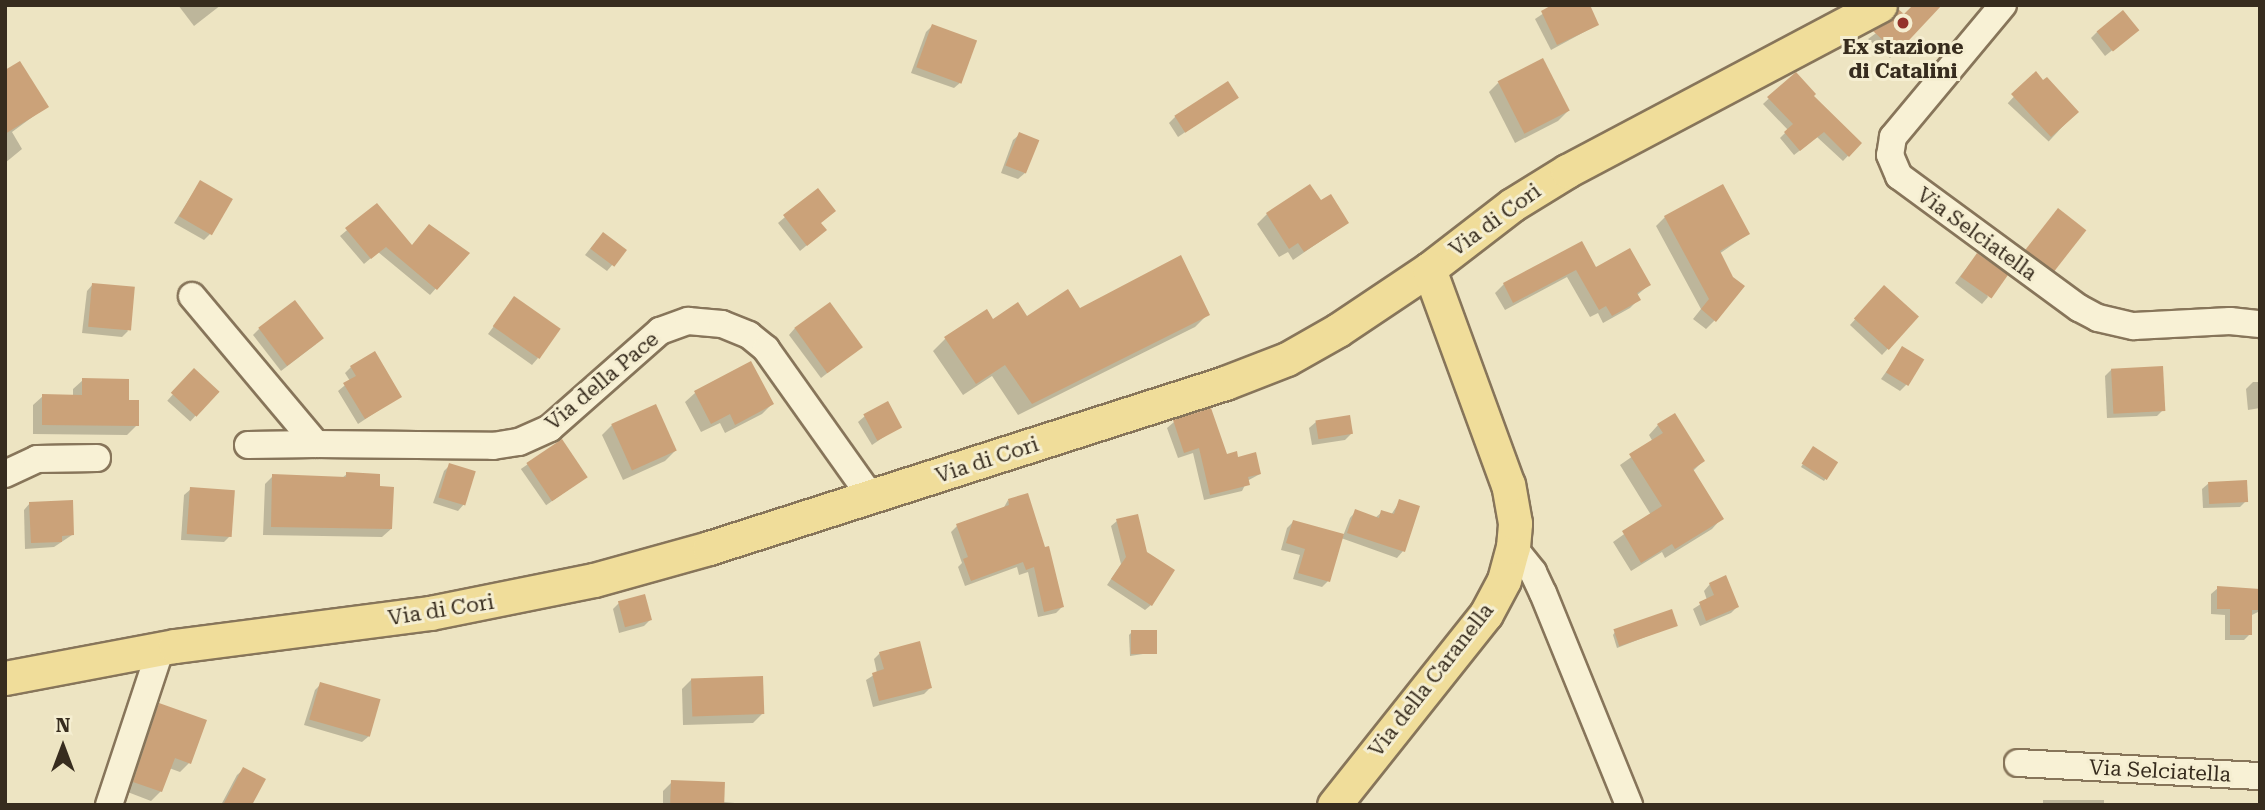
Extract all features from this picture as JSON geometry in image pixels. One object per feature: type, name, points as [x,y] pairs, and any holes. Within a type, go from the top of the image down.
[{"type":"main road","name":"Via di Cori","points":[[5,677],[161,648],[402,617],[551,590],[669,560],[1271,366],[1347,324],[1429,269],[1503,211],[1549,181],[1880,5]]},
{"type":"main road","name":"Via della Caranella","points":[[1334,805],[1486,614],[1504,580],[1513,547],[1514,514],[1503,470],[1429,269]]},
{"type":"street","name":"Via Selciatella","points":[[2003,5],[1893,137],[1890,155],[1899,176],[2079,308],[2098,318],[2134,326],[2230,321],[2260,324]]},
{"type":"street","points":[[192,296],[317,444]]},
{"type":"street","name":"Via della Pace","points":[[248,445],[493,446],[527,439],[557,422],[649,338],[679,323],[705,320],[740,331],[766,349],[871,497]]},
{"type":"street","points":[[5,474],[37,459],[97,457]]},
{"type":"street","points":[[1513,547],[1533,572],[1543,593],[1629,805]]},
{"type":"street","points":[[109,805],[161,648]]},
{"type":"street","name":"Via Selciatella","points":[[2018,763],[2260,776]]},
{"type":"building","points":[[1552,5],[1590,5],[1599,25],[1557,45],[1541,11]]},
{"type":"building","name":"Ex stazione di Catalini","points":[[1913,5],[1942,5],[1897,53],[1873,31],[1890,22],[1898,9],[1904,14]]},
{"type":"building","points":[[2123,10],[2139,30],[2113,52],[2097,31]]},
{"type":"building","points":[[932,24],[977,40],[961,84],[916,67]]},
{"type":"building","points":[[1543,58],[1570,111],[1524,134],[1498,81]]},
{"type":"building","points":[[20,61],[49,107],[5,134],[5,70]]},
{"type":"building","points":[[2036,71],[2043,80],[2047,77],[2079,112],[2051,137],[2011,94]]},
{"type":"building","points":[[1796,72],[1816,94],[1814,96],[1862,143],[1849,157],[1824,132],[1800,151],[1784,132],[1793,124],[1767,97]]},
{"type":"building","points":[[1228,81],[1239,98],[1185,133],[1174,116]]},
{"type":"building","points":[[1019,132],[1039,140],[1026,174],[1006,165]]},
{"type":"building","points":[[200,180],[233,199],[212,235],[179,216]]},
{"type":"building","points":[[1310,184],[1321,200],[1331,194],[1349,223],[1304,252],[1298,243],[1289,249],[1266,213]]},
{"type":"building","points":[[1723,184],[1750,234],[1720,251],[1733,277],[1745,286],[1716,322],[1701,309],[1709,299],[1664,216]]},
{"type":"building","points":[[818,188],[836,211],[821,223],[827,230],[807,246],[783,215]]},
{"type":"building","points":[[377,203],[412,245],[429,224],[470,253],[437,290],[386,247],[371,259],[345,228]]},
{"type":"building","points":[[2058,208],[2086,230],[2054,272],[2025,250]]},
{"type":"building","points":[[603,232],[627,250],[614,267],[590,249]]},
{"type":"building","points":[[1582,241],[1596,267],[1630,248],[1651,285],[1637,293],[1641,300],[1612,316],[1606,306],[1599,310],[1576,270],[1513,303],[1503,283]]},
{"type":"building","points":[[1977,253],[2008,275],[1991,299],[1960,277]]},
{"type":"building","points":[[1181,255],[1210,315],[1032,404],[1005,365],[976,384],[944,337],[987,309],[993,319],[1018,302],[1027,316],[1068,289],[1080,308]]},
{"type":"building","points":[[92,283],[135,287],[131,331],[88,327]]},
{"type":"building","points":[[1884,285],[1919,316],[1889,350],[1854,318]]},
{"type":"building","points":[[514,296],[561,329],[539,359],[493,326]]},
{"type":"building","points":[[295,300],[324,338],[287,366],[258,328]]},
{"type":"building","points":[[830,302],[863,347],[827,373],[794,328]]},
{"type":"building","points":[[1902,346],[1924,359],[1908,386],[1886,373]]},
{"type":"building","points":[[375,351],[402,397],[365,419],[343,383],[356,376],[350,366]]},
{"type":"building","points":[[751,361],[774,404],[735,425],[730,414],[711,424],[694,391]]},
{"type":"building","points":[[2163,366],[2165,411],[2113,414],[2111,369]]},
{"type":"building","points":[[194,368],[220,392],[196,417],[171,393]]},
{"type":"building","points":[[82,378],[129,379],[129,400],[139,400],[139,426],[42,425],[42,394],[82,395]]},
{"type":"building","points":[[888,401],[902,427],[877,441],[863,414]]},
{"type":"building","points":[[656,404],[677,451],[632,471],[611,424]]},
{"type":"building","points":[[1211,408],[1227,454],[1237,451],[1238,457],[1256,452],[1261,474],[1248,477],[1250,485],[1210,495],[1199,448],[1184,453],[1173,420]]},
{"type":"building","points":[[1675,413],[1705,461],[1693,469],[1724,519],[1675,549],[1672,544],[1641,563],[1622,531],[1662,506],[1629,454],[1663,433],[1657,424]]},
{"type":"building","points":[[1350,415],[1353,434],[1318,439],[1315,420]]},
{"type":"building","points":[[562,439],[588,477],[552,501],[526,463]]},
{"type":"building","points":[[1813,446],[1838,462],[1827,480],[1802,464]]},
{"type":"building","points":[[449,463],[476,471],[465,506],[438,497]]},
{"type":"building","points":[[346,472],[380,474],[380,486],[394,487],[392,529],[271,527],[272,474],[346,477]]},
{"type":"building","points":[[2247,480],[2248,502],[2209,504],[2208,482]]},
{"type":"building","points":[[190,487],[235,490],[232,537],[187,534]]},
{"type":"building","points":[[1028,493],[1045,547],[1049,546],[1064,607],[1044,612],[1034,567],[1026,570],[1023,562],[971,581],[963,559],[968,557],[956,524],[1009,505],[1008,499]]},
{"type":"building","points":[[1399,499],[1420,506],[1405,552],[1347,533],[1355,509],[1379,518],[1381,510],[1394,514]]},
{"type":"building","points":[[73,500],[74,535],[62,536],[62,542],[31,543],[29,502]]},
{"type":"building","points":[[1138,514],[1147,552],[1175,570],[1152,606],[1111,579],[1126,557],[1116,519]]},
{"type":"building","points":[[1293,520],[1344,534],[1330,582],[1298,573],[1305,549],[1286,543]]},
{"type":"building","points":[[1726,575],[1739,607],[1706,621],[1699,602],[1714,595],[1709,583]]},
{"type":"building","points":[[2217,586],[2260,589],[2260,610],[2252,610],[2252,635],[2230,635],[2230,609],[2217,609]]},
{"type":"building","points":[[645,594],[652,620],[625,627],[618,601]]},
{"type":"building","points":[[1672,609],[1678,626],[1619,646],[1613,629]]},
{"type":"building","points":[[1131,630],[1157,630],[1157,654],[1131,654]]},
{"type":"building","points":[[920,641],[932,688],[879,701],[872,673],[884,669],[879,652]]},
{"type":"building","points":[[763,676],[764,714],[692,716],[691,679]]},
{"type":"building","points":[[320,682],[381,699],[370,737],[309,719]]},
{"type":"building","points":[[159,703],[207,720],[191,764],[175,758],[162,792],[133,782]]},
{"type":"building","points":[[243,767],[266,779],[252,805],[223,805]]},
{"type":"building","points":[[671,780],[725,782],[724,805],[670,805]]},
{"type":"place","name":"Ex stazione di Catalini","points":[[1903,23]]}]
